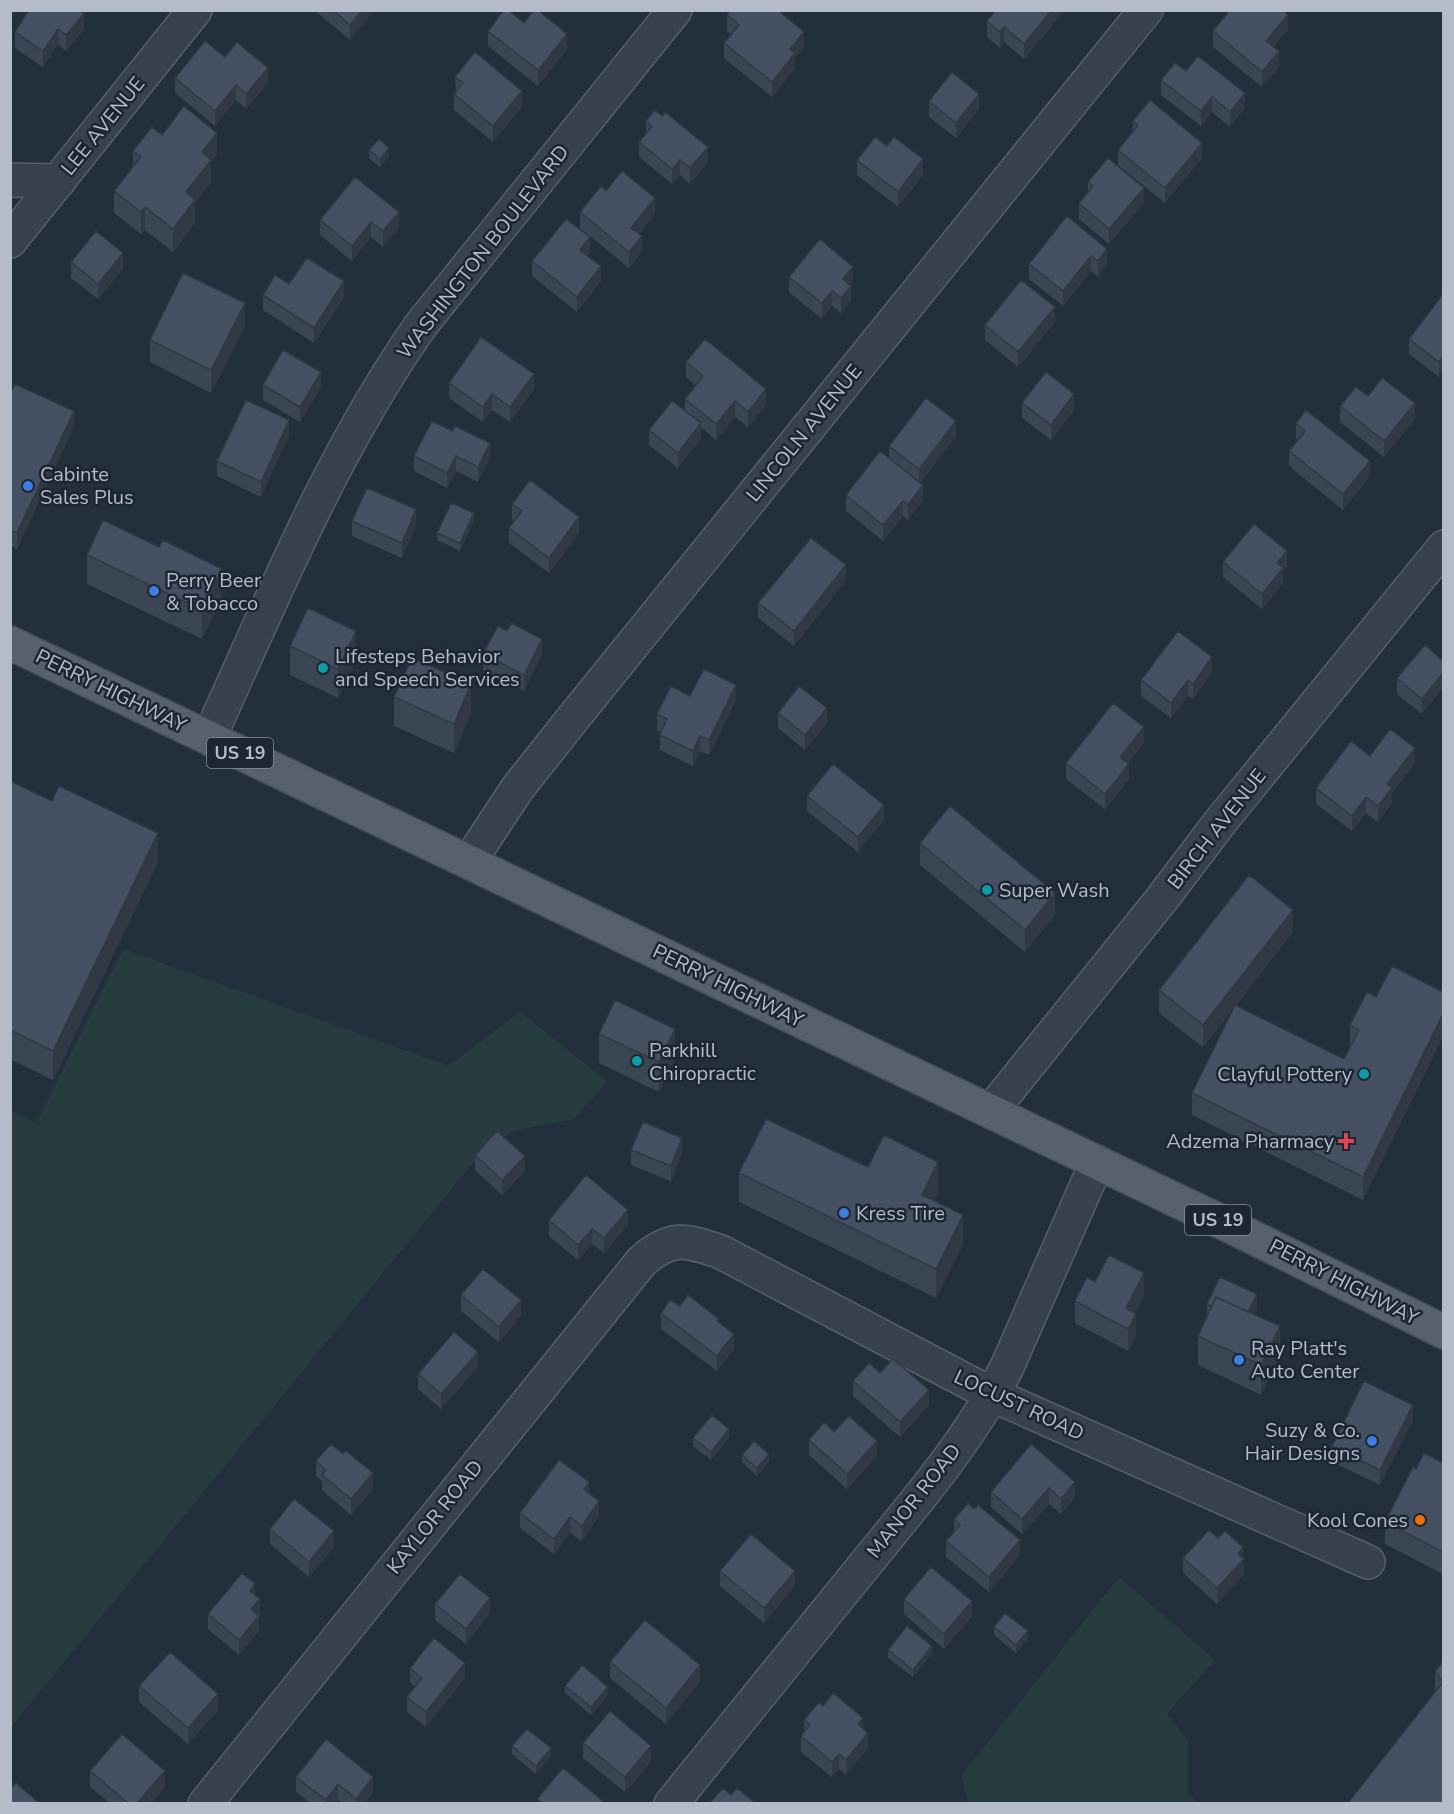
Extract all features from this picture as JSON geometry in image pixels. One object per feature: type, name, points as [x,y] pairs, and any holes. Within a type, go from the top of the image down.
[{"type":"main road","name":"PERRY HIGHWAY","points":[[10,643],[991,1111],[1443,1332]]},
{"type":"street","name":"LEE AVENUE","points":[[10,241],[195,10]]},
{"type":"street","name":"WASHINGTON BOULEVARD","points":[[209,738],[323,490],[391,369],[428,316],[675,10]]},
{"type":"street","name":"LINCOLN AVENUE","points":[[469,862],[517,789],[570,722],[1146,10]]},
{"type":"street","points":[[10,180],[59,181]]},
{"type":"street","name":"BIRCH AVENUE","points":[[991,1111],[1161,900],[1221,821],[1443,547]]},
{"type":"street","name":"MANOR ROAD","points":[[671,1803],[888,1536],[993,1395],[1097,1162]]},
{"type":"street","name":"LOCUST ROAD","points":[[674,1242],[699,1245],[721,1252],[993,1395],[1368,1562]]},
{"type":"street","name":"KAYLOR ROAD","points":[[205,1803],[642,1261],[657,1247],[674,1242]]},
{"type":"green space","points":[[123,949],[449,1066],[520,1012],[607,1081],[574,1119],[516,1130],[487,1146],[11,1727],[11,1110],[36,1123]]},
{"type":"green space","points":[[1119,1577],[1215,1660],[1167,1714],[1188,1741],[1188,1792],[1196,1803],[969,1803],[961,1776]]},
{"type":"building","points":[[29,10],[79,10],[84,14],[66,35],[58,29],[43,51],[15,32]]},
{"type":"building","points":[[333,10],[362,10],[350,25]]},
{"type":"building","points":[[504,10],[508,10],[524,23],[534,10],[538,10],[567,34],[538,70],[488,31]]},
{"type":"building","points":[[731,10],[778,10],[804,32],[790,49],[795,53],[772,82],[724,43],[739,25],[727,15]]},
{"type":"building","points":[[996,10],[1052,10],[1024,44],[1004,27],[1000,32],[987,21]]},
{"type":"building","points":[[1230,10],[1283,10],[1288,15],[1266,41],[1279,51],[1262,72],[1213,31]]},
{"type":"building","points":[[205,41],[225,57],[237,42],[268,68],[246,94],[236,85],[215,111],[175,78]]},
{"type":"building","points":[[475,52],[522,91],[493,126],[454,94],[463,83],[455,77]]},
{"type":"building","points":[[1198,56],[1245,93],[1230,112],[1212,97],[1201,111],[1161,80],[1175,63],[1186,71]]},
{"type":"building","points":[[952,72],[979,94],[956,123],[929,101]]},
{"type":"building","points":[[1150,100],[1202,143],[1165,188],[1118,150],[1138,125],[1133,121]]},
{"type":"building","points":[[184,106],[217,133],[202,152],[211,160],[186,192],[195,200],[173,229],[145,207],[141,212],[114,191],[141,157],[133,151],[152,127],[162,135]]},
{"type":"building","points":[[655,110],[662,116],[665,112],[708,147],[690,168],[680,160],[672,169],[639,142],[652,126],[646,121]]},
{"type":"building","points":[[875,137],[887,146],[894,137],[923,159],[898,192],[857,160]]},
{"type":"building","points":[[379,139],[389,148],[380,159],[369,150]]},
{"type":"building","points":[[1108,158],[1144,188],[1109,229],[1079,203],[1093,186],[1088,182]]},
{"type":"building","points":[[622,171],[655,198],[631,228],[642,236],[629,252],[580,212],[601,186],[606,191]]},
{"type":"building","points":[[355,177],[399,212],[383,231],[371,222],[352,246],[320,220]]},
{"type":"building","points":[[1067,216],[1107,249],[1098,261],[1091,256],[1063,291],[1029,264]]},
{"type":"building","points":[[566,219],[590,237],[580,250],[601,266],[577,297],[532,261]]},
{"type":"building","points":[[96,231],[123,253],[98,284],[71,262]]},
{"type":"building","points":[[820,239],[853,267],[843,279],[851,286],[841,298],[832,291],[822,303],[789,277]]},
{"type":"building","points":[[307,258],[344,281],[314,328],[263,295],[275,275],[289,284]]},
{"type":"building","points":[[183,273],[245,303],[211,370],[150,340]]},
{"type":"building","points":[[1021,280],[1055,307],[1018,352],[985,325]]},
{"type":"building","points":[[1443,294],[1443,356],[1439,362],[1409,339]]},
{"type":"building","points":[[481,337],[534,374],[510,407],[492,394],[483,407],[449,383]]},
{"type":"building","points":[[705,339],[766,389],[748,412],[735,401],[716,424],[685,399],[703,376],[686,362]]},
{"type":"building","points":[[283,350],[321,372],[300,407],[263,385]]},
{"type":"building","points":[[1046,372],[1074,394],[1051,425],[1022,403]]},
{"type":"building","points":[[1382,378],[1415,403],[1384,441],[1340,406],[1356,387],[1368,396]]},
{"type":"building","name":"Cabinte Sales Plus","points":[[15,384],[74,411],[17,533],[10,530],[10,393]]},
{"type":"building","points":[[926,398],[956,421],[919,469],[889,446]]},
{"type":"building","points":[[246,400],[289,420],[261,482],[217,461]]},
{"type":"building","points":[[672,401],[701,423],[678,453],[649,430]]},
{"type":"building","points":[[1306,410],[1370,461],[1343,494],[1289,451],[1305,431],[1296,423]]},
{"type":"building","points":[[432,421],[452,431],[455,426],[490,443],[478,467],[456,456],[447,473],[414,456]]},
{"type":"building","points":[[880,451],[923,485],[908,505],[903,501],[883,525],[846,495]]},
{"type":"building","points":[[530,480],[579,517],[549,558],[509,528],[522,511],[512,504]]},
{"type":"building","points":[[367,488],[416,509],[402,543],[352,521]]},
{"type":"building","points":[[451,503],[474,513],[460,543],[437,533]]},
{"type":"building","points":[[103,520],[159,547],[163,540],[222,569],[202,610],[87,555]]},
{"type":"building","points":[[1254,524],[1287,551],[1277,563],[1283,568],[1262,594],[1223,562]]},
{"type":"building","points":[[811,538],[846,565],[794,631],[758,603]]},
{"type":"building","points":[[308,608],[356,631],[338,669],[290,646]]},
{"type":"building","points":[[511,623],[542,639],[524,675],[483,654],[498,626],[507,631]]},
{"type":"building","points":[[1178,631],[1212,657],[1193,684],[1188,680],[1171,703],[1141,680]]},
{"type":"building","points":[[1425,645],[1443,661],[1443,673],[1422,699],[1397,678]]},
{"type":"building","points":[[412,658],[471,684],[454,724],[394,697]]},
{"type":"building","points":[[704,669],[736,685],[709,740],[700,736],[693,751],[660,735],[667,719],[657,714],[671,686],[690,696]]},
{"type":"building","points":[[799,686],[827,708],[805,735],[778,713]]},
{"type":"building","points":[[1113,703],[1144,727],[1120,757],[1129,764],[1105,794],[1066,763]]},
{"type":"building","points":[[1390,729],[1415,748],[1387,784],[1392,788],[1378,806],[1366,797],[1352,816],[1316,788],[1351,741],[1370,756]]},
{"type":"building","points":[[833,764],[884,805],[858,837],[807,796]]},
{"type":"building","points":[[10,781],[52,801],[59,786],[158,833],[53,1051],[10,1030]]},
{"type":"building","points":[[950,806],[1055,893],[1025,930],[920,843]]},
{"type":"building","points":[[1249,875],[1293,910],[1203,1025],[1159,990]]},
{"type":"building","points":[[1392,966],[1443,992],[1443,1014],[1363,1177],[1192,1093],[1235,1005],[1344,1059],[1359,1030],[1350,1025],[1367,992],[1376,997]]},
{"type":"building","points":[[615,1000],[675,1029],[659,1062],[599,1034]]},
{"type":"building","points":[[766,1119],[868,1167],[884,1135],[938,1162],[922,1195],[963,1215],[936,1269],[739,1173]]},
{"type":"building","points":[[643,1122],[682,1138],[671,1166],[631,1150]]},
{"type":"building","points":[[497,1131],[525,1156],[502,1180],[475,1155]]},
{"type":"building","points":[[586,1175],[628,1210],[604,1238],[592,1229],[578,1245],[549,1220]]},
{"type":"building","points":[[1109,1255],[1144,1273],[1126,1308],[1136,1314],[1128,1329],[1075,1301],[1087,1277],[1095,1282]]},
{"type":"building","points":[[483,1269],[521,1300],[499,1327],[461,1295]]},
{"type":"building","points":[[1220,1277],[1257,1294],[1248,1312],[1216,1297],[1212,1307],[1207,1304]]},
{"type":"building","points":[[688,1295],[734,1334],[717,1356],[661,1313],[670,1300],[680,1306]]},
{"type":"building","points":[[1216,1297],[1280,1326],[1261,1365],[1198,1336]]},
{"type":"building","points":[[454,1332],[478,1352],[441,1394],[418,1374]]},
{"type":"building","points":[[893,1359],[929,1390],[900,1422],[853,1381],[869,1363],[880,1373]]},
{"type":"building","name":"Suzy & Co. Hair Designs","points":[[1364,1381],[1413,1405],[1380,1470],[1332,1446]]},
{"type":"building","points":[[712,1415],[729,1429],[711,1452],[693,1438]]},
{"type":"building","points":[[849,1416],[877,1441],[847,1474],[809,1440],[824,1422],[834,1432]]},
{"type":"building","points":[[754,1441],[769,1454],[757,1468],[742,1455]]},
{"type":"building","points":[[331,1444],[343,1454],[346,1451],[373,1473],[351,1499],[322,1475],[326,1470],[316,1461]]},
{"type":"building","points":[[1031,1444],[1075,1482],[1061,1499],[1049,1488],[1022,1519],[991,1492]]},
{"type":"building","points":[[1424,1453],[1443,1463],[1443,1552],[1385,1522],[1413,1467],[1416,1469]]},
{"type":"building","points":[[559,1460],[589,1482],[584,1489],[599,1501],[582,1526],[570,1517],[554,1539],[520,1513]]},
{"type":"building","points":[[294,1499],[334,1531],[309,1562],[270,1529]]},
{"type":"building","points":[[968,1503],[974,1509],[978,1505],[1020,1540],[989,1577],[946,1541],[960,1525],[954,1519]]},
{"type":"building","points":[[1209,1530],[1218,1538],[1225,1531],[1243,1547],[1238,1554],[1244,1559],[1217,1588],[1183,1558]]},
{"type":"building","points":[[751,1534],[795,1571],[764,1608],[720,1571]]},
{"type":"building","points":[[931,1567],[972,1601],[944,1634],[904,1599]]},
{"type":"building","points":[[242,1573],[255,1584],[250,1591],[260,1599],[251,1609],[259,1616],[239,1640],[208,1614]]},
{"type":"building","points":[[460,1574],[490,1598],[466,1629],[435,1604]]},
{"type":"building","points":[[1005,1613],[1028,1631],[1016,1645],[994,1627]]},
{"type":"building","points":[[645,1620],[700,1665],[666,1708],[610,1662]]},
{"type":"building","points":[[907,1626],[932,1646],[913,1670],[888,1650]]},
{"type":"building","points":[[434,1638],[465,1663],[426,1712],[407,1697],[422,1678],[410,1668]]},
{"type":"building","points":[[170,1652],[218,1694],[188,1728],[139,1686]]},
{"type":"building","points":[[1443,1662],[1443,1682],[1435,1671]]},
{"type":"building","points":[[582,1665],[608,1687],[591,1707],[565,1686]]},
{"type":"building","points":[[1443,1682],[1443,1803],[1348,1803]]},
{"type":"building","points":[[833,1693],[863,1718],[858,1724],[868,1733],[846,1760],[839,1754],[832,1762],[801,1736],[810,1725],[804,1720],[819,1702],[823,1706]]},
{"type":"building","points":[[610,1711],[651,1746],[625,1777],[583,1743]]},
{"type":"building","points":[[527,1729],[551,1748],[536,1766],[512,1746]]},
{"type":"building","points":[[122,1734],[165,1771],[137,1803],[128,1803],[90,1771]]},
{"type":"building","points":[[326,1739],[373,1777],[356,1799],[338,1784],[326,1800],[296,1777]]},
{"type":"building","points":[[563,1768],[603,1801],[600,1803],[542,1803],[537,1799]]},
{"type":"building","points":[[16,1783],[39,1803],[10,1803],[10,1789]]},
{"type":"building","points":[[723,1788],[731,1795],[737,1788],[755,1803],[710,1803]]},
{"type":"place","name":"Cabinte Sales Plus","points":[[28,486]]},
{"type":"place","name":"Perry Beer & Tobacco","points":[[154,591]]},
{"type":"place","name":"Lifesteps Behavior and Speech Services","points":[[323,668]]},
{"type":"place","name":"Super Wash","points":[[987,890]]},
{"type":"place","name":"Parkhill Chiropractic","points":[[637,1061]]},
{"type":"place","name":"Clayful Pottery","points":[[1364,1074]]},
{"type":"place","name":"Adzema Pharmacy","points":[[1346,1141]]},
{"type":"place","name":"Kress Tire","points":[[844,1213]]},
{"type":"place","name":"Ray Platt's Auto Center","points":[[1239,1360]]},
{"type":"place","name":"Suzy & Co. Hair Designs","points":[[1372,1441]]},
{"type":"place","name":"Kool Cones","points":[[1420,1520]]}]
